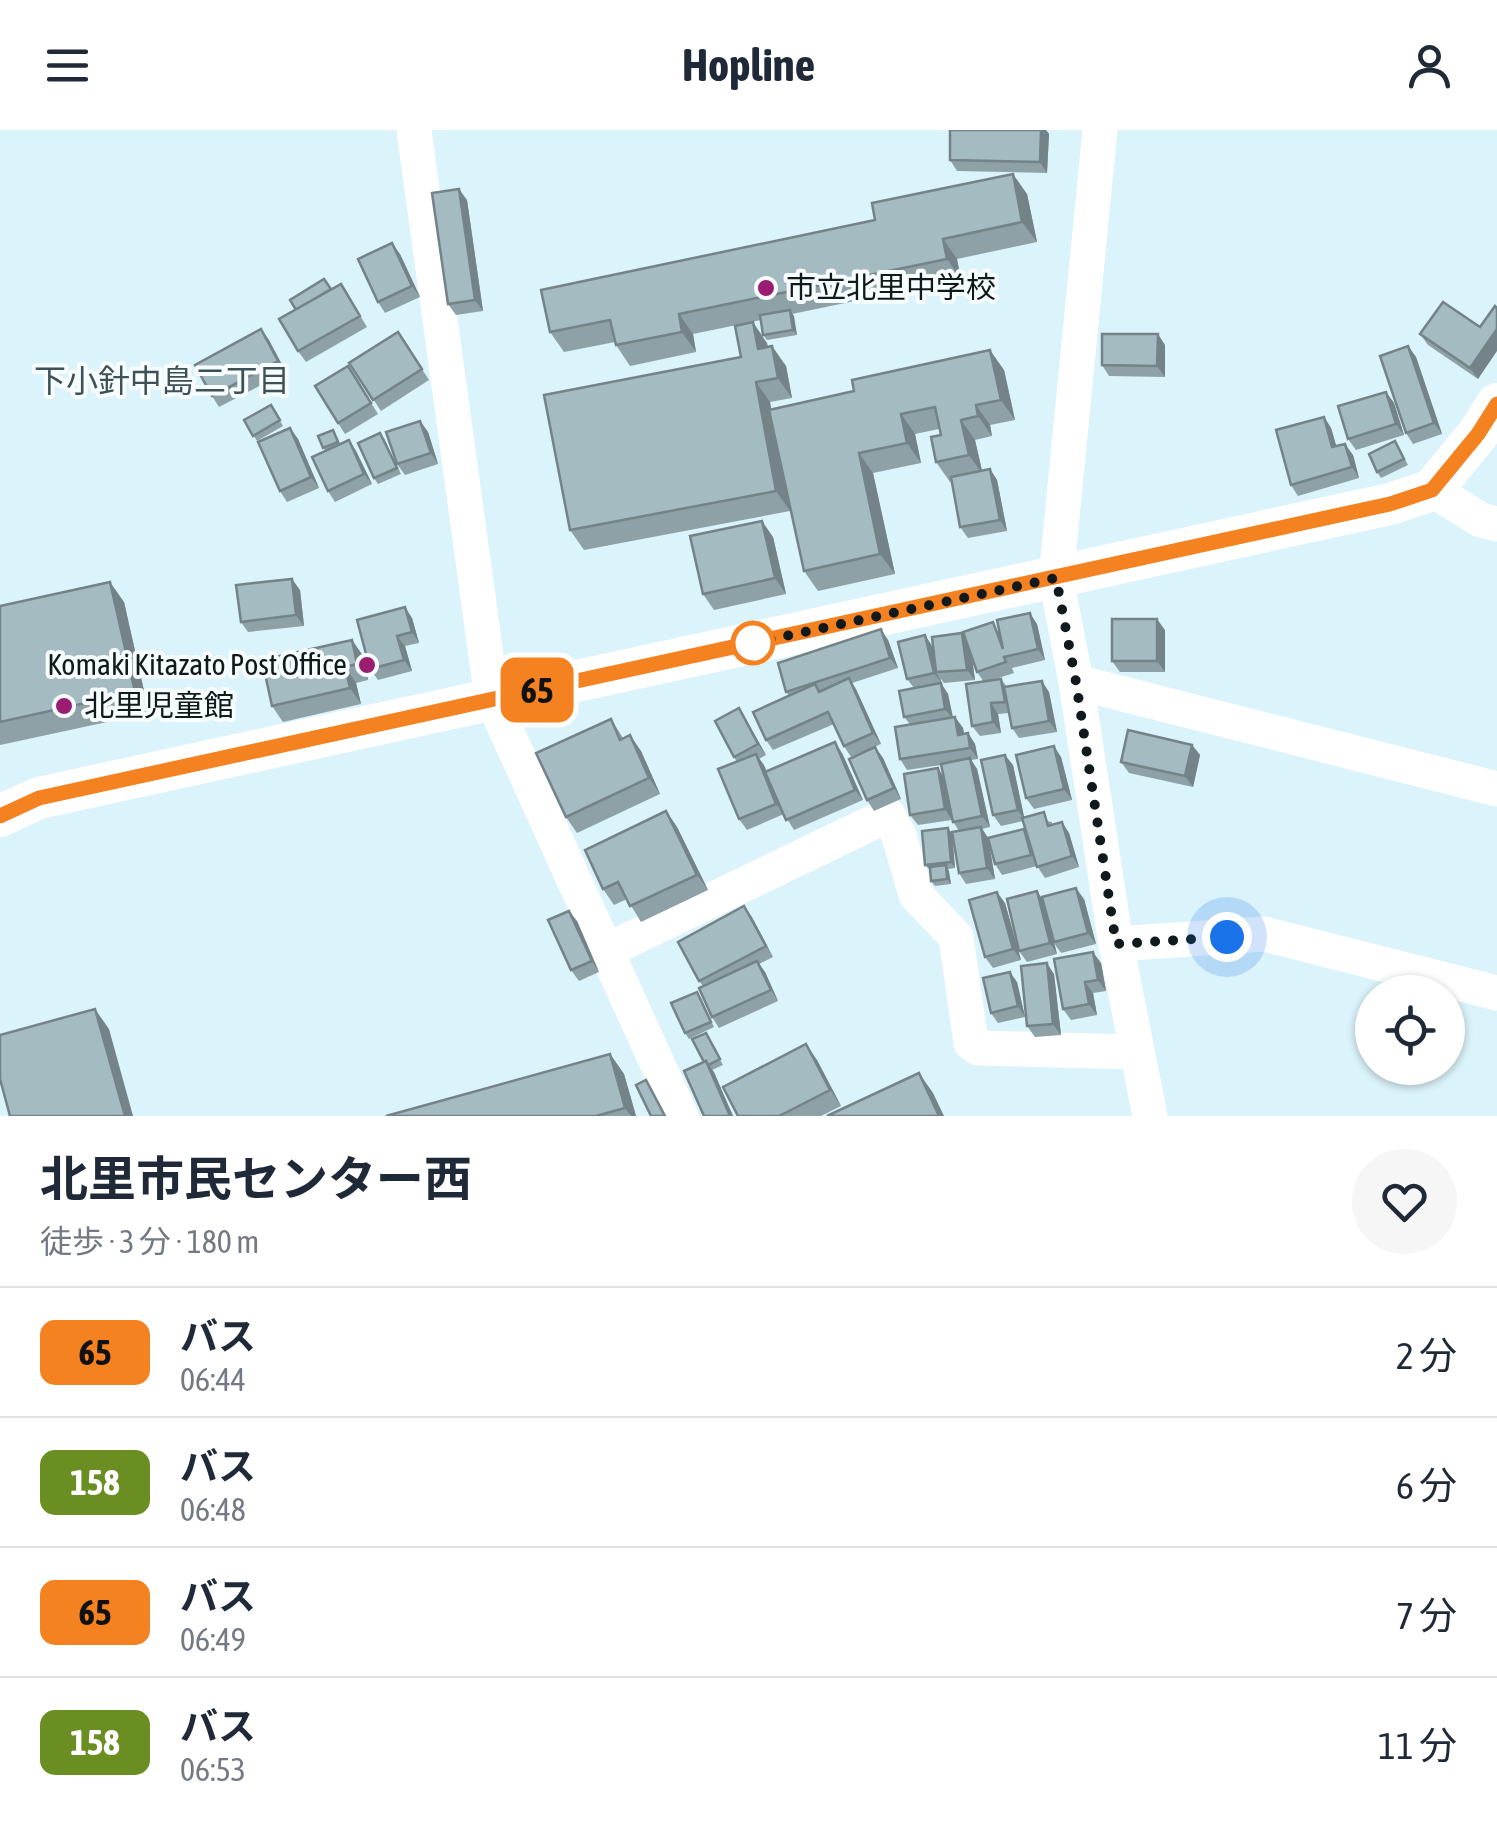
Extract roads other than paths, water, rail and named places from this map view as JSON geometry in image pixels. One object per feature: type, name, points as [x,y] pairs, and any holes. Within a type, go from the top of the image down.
[{"type":"street","points":[[414,130],[492,700],[681,1116]]},
{"type":"street","points":[[1100,130],[1056,578],[1116,944],[1150,1116]]},
{"type":"street","points":[[0,816],[39,798],[1390,504],[1432,490],[1497,404]]},
{"type":"street","points":[[1432,490],[1480,520],[1497,524]]},
{"type":"street","points":[[1076,682],[1497,790]]},
{"type":"street","points":[[604,952],[888,815],[900,836],[916,895],[956,936],[971,1043],[978,1048],[1138,1052]]},
{"type":"street","points":[[1116,944],[1264,934],[1497,994]]},
{"type":"place","name":"市立北里中学校","points":[[766,288]]},
{"type":"place","name":"Komaki Kitazato Post Office","points":[[367,665]]},
{"type":"place","name":"北里児童館","points":[[64,706]]},
{"type":"district","name":"下小針中島二丁目","points":[[162,381]]}]
